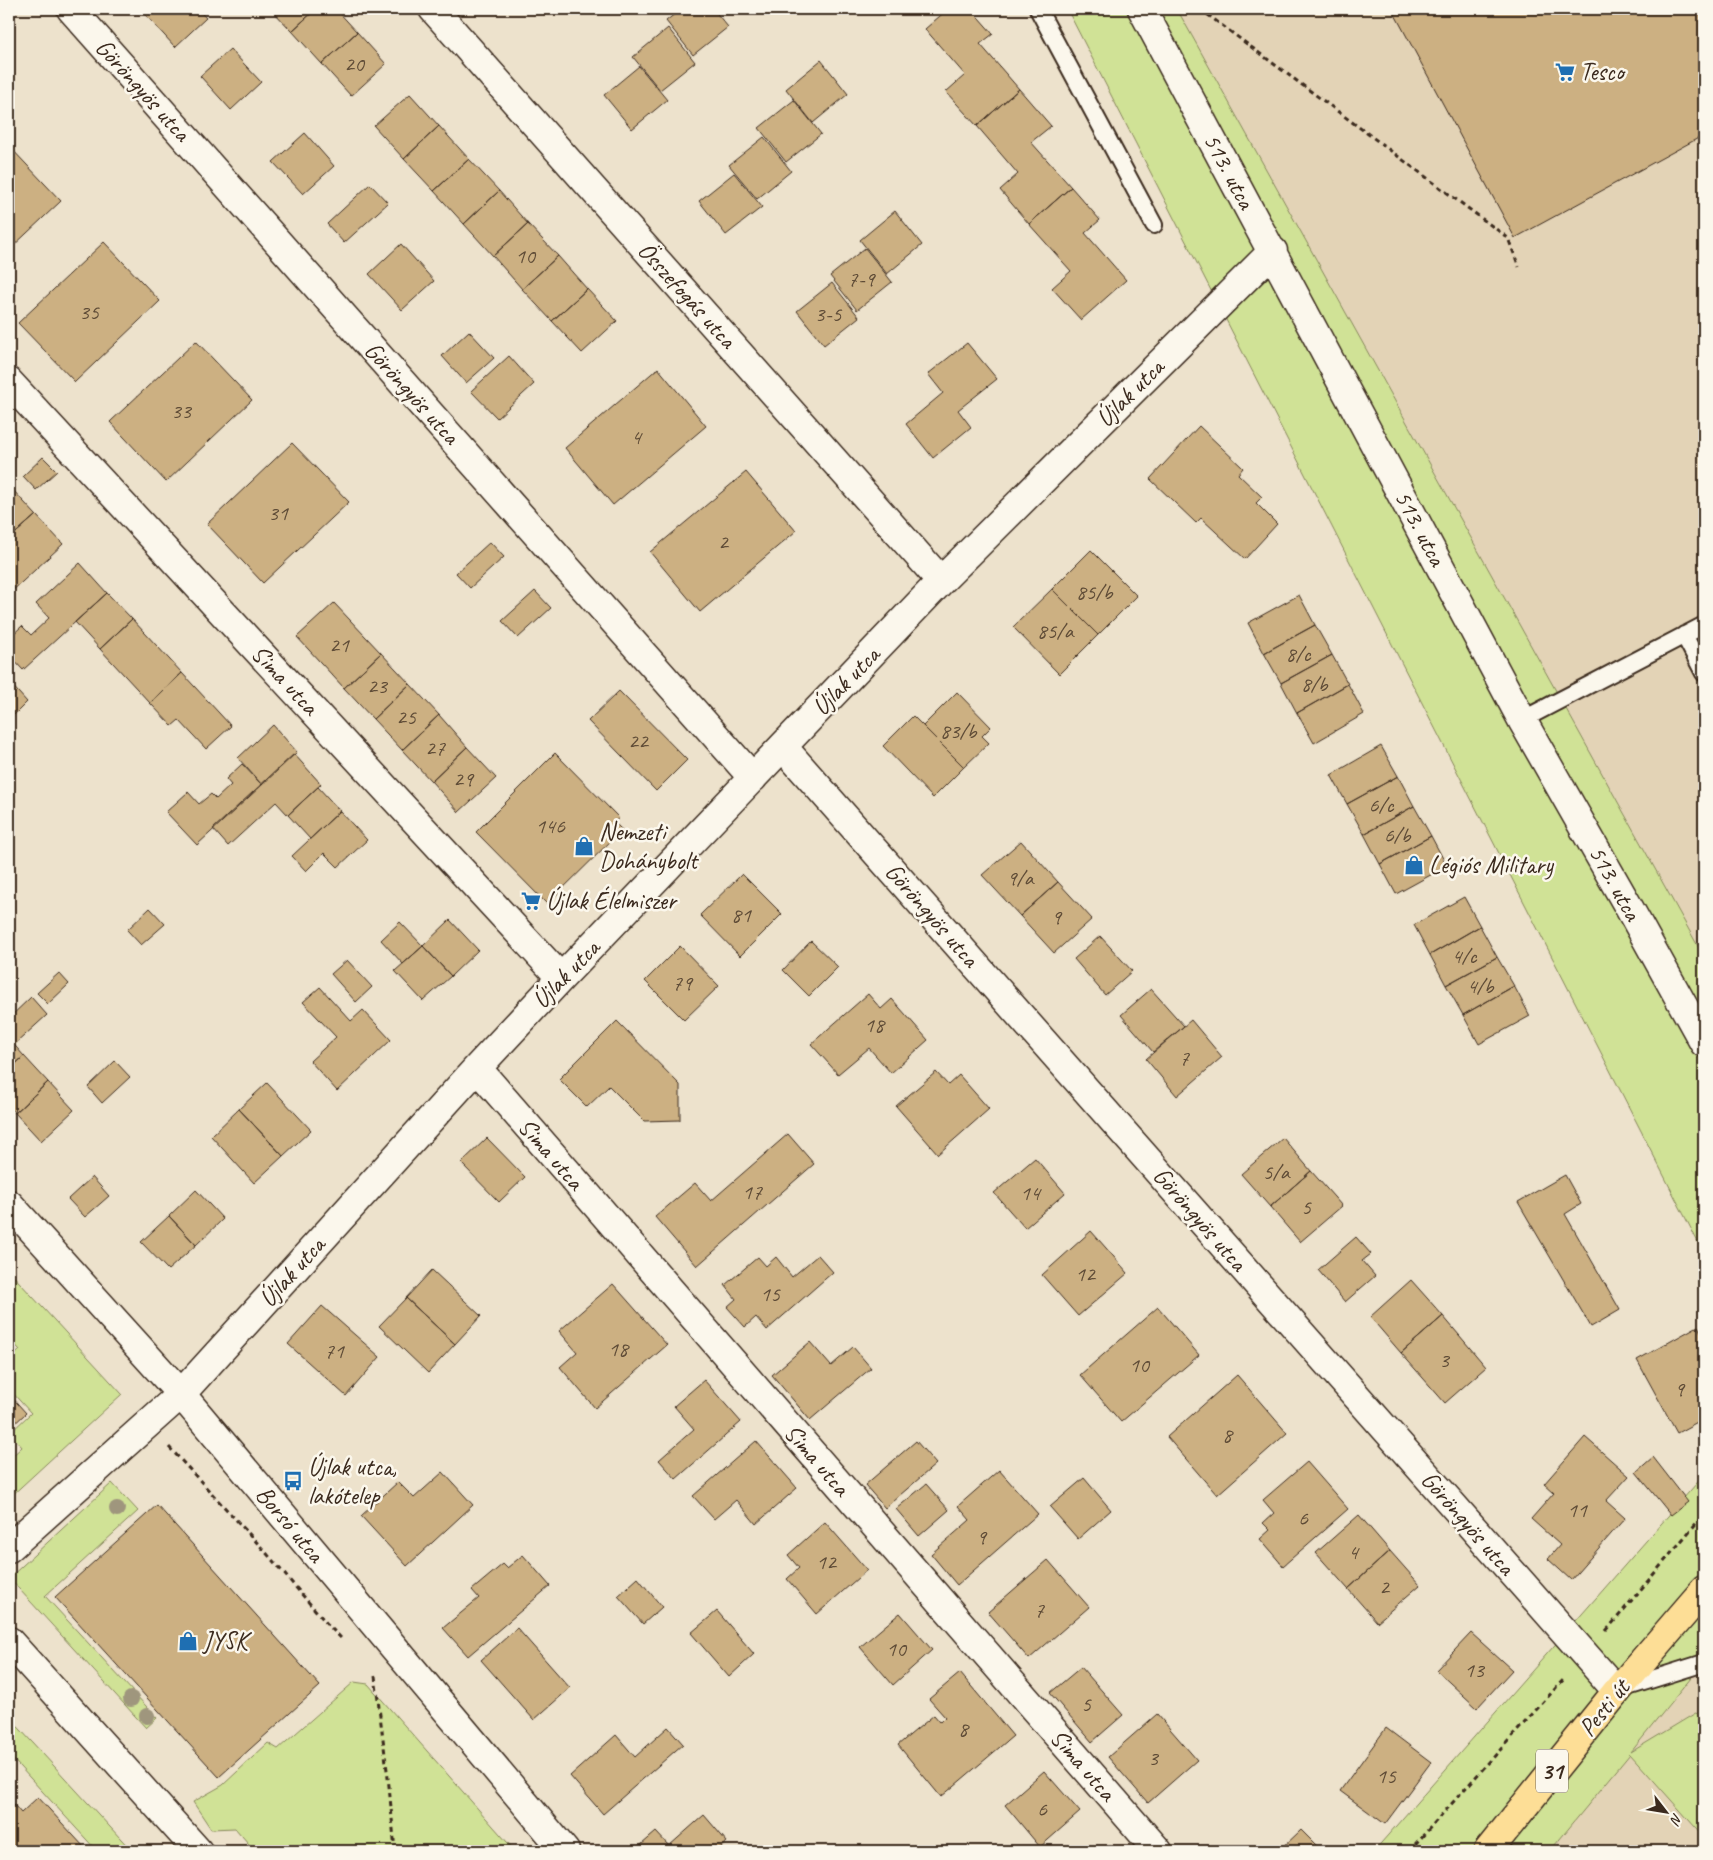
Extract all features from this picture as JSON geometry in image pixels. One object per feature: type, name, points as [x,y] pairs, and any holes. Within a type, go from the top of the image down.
[{"type":"main road","name":"Pesti út","points":[[1488,1851],[1617,1691],[1704,1590]]},
{"type":"street","name":"Göröngyös utca","points":[[71,9],[753,778]]},
{"type":"street","name":"Összefogás utca","points":[[433,9],[941,581]]},
{"type":"street","name":"513. utca","points":[[1142,9],[1522,720],[1704,1044]]},
{"type":"street","name":"Újlak utca","points":[[9,1548],[181,1394],[476,1068],[561,978],[941,581],[1273,251]]},
{"type":"street","name":"Sima utca","points":[[9,382],[561,978]]},
{"type":"street","name":"Göröngyös utca","points":[[783,747],[1617,1691]]},
{"type":"street","name":"Sima utca","points":[[476,1068],[1158,1851]]},
{"type":"street","name":"Borsó utca","points":[[9,1204],[181,1394],[565,1851]]},
{"type":"street","points":[[9,1641],[198,1851]]},
{"type":"lane","points":[[1038,9],[1154,225]]},
{"type":"lane","points":[[1522,720],[1704,625]]},
{"type":"lane","points":[[1684,635],[1704,672]]},
{"type":"lane","points":[[1617,1691],[1704,1663]]},
{"type":"path","points":[[1200,9],[1508,238],[1519,267]]},
{"type":"path","points":[[1409,1851],[1585,1655],[1704,1514]]},
{"type":"path","points":[[374,1670],[389,1786],[395,1851]]},
{"type":"shaded area","points":[[1177,9],[1704,9],[1704,957]]},
{"type":"shaded area","points":[[1704,1662],[1704,1708],[1630,1753]]},
{"type":"shaded area","points":[[1630,1753],[1704,1837],[1704,1851],[1550,1851]]},
{"type":"green space","points":[[1067,9],[1177,9],[1704,957],[1704,1254]]},
{"type":"green space","points":[[9,1271],[122,1394],[9,1498],[9,1459],[22,1447],[10,1433],[31,1413],[9,1389],[9,1360],[20,1350],[9,1338]]},
{"type":"green space","points":[[1704,1475],[1704,1662],[1631,1752],[1704,1708],[1704,1837],[1630,1754],[1550,1851],[1374,1851]]},
{"type":"green space","points":[[112,1483],[138,1511],[45,1596],[157,1718],[146,1728],[9,1578]]},
{"type":"green space","points":[[354,1682],[368,1684],[515,1851],[255,1851],[235,1828],[211,1829],[193,1802],[223,1785],[268,1743],[278,1749]]},
{"type":"green space","points":[[9,1717],[132,1851],[97,1851],[9,1755]]},
{"type":"building","points":[[147,9],[198,9],[206,18],[175,47],[143,12]]},
{"type":"building","points":[[271,9],[316,9],[292,31]]},
{"type":"building","points":[[316,9],[336,9],[357,32],[322,64],[292,31]]},
{"type":"building","points":[[681,9],[713,9],[728,27],[693,55],[666,21]]},
{"type":"building","points":[[948,9],[971,9],[993,34],[980,44],[1019,89],[977,126],[946,92],[965,75],[925,29]]},
{"type":"building","name":"Tesco","points":[[1392,9],[1704,9],[1704,135],[1515,238]]},
{"type":"building","points":[[668,28],[695,62],[660,90],[633,57]]},
{"type":"building","points":[[357,32],[386,64],[351,96],[322,64]]},
{"type":"building","points":[[230,49],[261,82],[231,110],[200,76]]},
{"type":"building","points":[[821,60],[848,94],[813,123],[786,89]]},
{"type":"building","points":[[639,66],[667,100],[632,129],[604,95]]},
{"type":"building","points":[[1019,89],[1051,126],[1031,142],[1071,187],[1029,224],[1000,190],[1018,174],[977,126]]},
{"type":"building","points":[[410,94],[439,126],[404,159],[374,126]]},
{"type":"building","points":[[794,100],[821,134],[786,162],[759,128]]},
{"type":"building","points":[[439,126],[469,159],[434,191],[404,159]]},
{"type":"building","points":[[305,133],[334,166],[303,194],[273,162]]},
{"type":"building","points":[[764,137],[791,171],[757,199],[729,165]]},
{"type":"building","points":[[9,146],[61,201],[9,250]]},
{"type":"building","points":[[469,159],[499,191],[464,224],[434,191]]},
{"type":"building","points":[[734,173],[762,207],[726,235],[699,201]]},
{"type":"building","points":[[370,184],[388,203],[344,243],[327,224]]},
{"type":"building","points":[[1071,187],[1100,220],[1085,233],[1126,280],[1081,320],[1052,288],[1071,271],[1029,224]]},
{"type":"building","points":[[499,191],[528,224],[493,256],[464,224]]},
{"type":"building","points":[[895,211],[922,245],[887,274],[860,240]]},
{"type":"building","points":[[528,224],[558,256],[522,289],[493,256]]},
{"type":"building","points":[[104,242],[160,301],[75,382],[18,323]]},
{"type":"building","points":[[401,244],[434,281],[402,310],[369,274]]},
{"type":"building","points":[[865,248],[892,282],[857,310],[830,276]]},
{"type":"building","points":[[558,256],[587,289],[552,321],[522,289]]},
{"type":"building","points":[[832,283],[859,317],[824,345],[797,311]]},
{"type":"building","points":[[587,289],[617,321],[582,353],[552,321]]},
{"type":"building","points":[[469,331],[494,358],[466,383],[442,356]]},
{"type":"building","points":[[196,341],[252,400],[166,482],[110,422]]},
{"type":"building","points":[[967,343],[997,379],[958,410],[971,427],[933,458],[906,424],[943,393],[928,374]]},
{"type":"building","points":[[509,356],[534,384],[497,418],[471,391]]},
{"type":"building","points":[[658,368],[706,426],[613,505],[565,448]]},
{"type":"building","points":[[1199,426],[1243,468],[1238,474],[1262,497],[1256,503],[1277,524],[1245,559],[1201,518],[1196,523],[1150,479]]},
{"type":"building","points":[[292,443],[349,502],[263,583],[207,524]]},
{"type":"building","points":[[43,457],[57,471],[36,490],[23,476]]},
{"type":"building","points":[[746,472],[796,531],[700,612],[650,552]]},
{"type":"building","points":[[12,489],[36,515],[9,539],[9,492]]},
{"type":"building","points":[[36,515],[63,544],[9,594],[9,539]]},
{"type":"building","points":[[490,542],[504,557],[470,588],[456,573]]},
{"type":"building","points":[[1091,550],[1137,596],[1098,635],[1052,589]]},
{"type":"building","points":[[80,563],[107,593],[23,670],[9,655],[9,638],[22,626],[31,635],[49,618],[36,604]]},
{"type":"building","points":[[1052,589],[1098,635],[1059,674],[1013,627]]},
{"type":"building","points":[[535,591],[551,608],[518,638],[502,621]]},
{"type":"building","points":[[107,593],[132,619],[100,649],[75,622]]},
{"type":"building","points":[[1299,595],[1315,625],[1264,653],[1248,623]]},
{"type":"building","points":[[334,603],[381,653],[344,688],[297,637]]},
{"type":"building","points":[[132,619],[182,673],[150,703],[100,649]]},
{"type":"building","points":[[1315,625],[1332,655],[1281,683],[1264,653]]},
{"type":"building","points":[[381,653],[410,684],[373,719],[344,688]]},
{"type":"building","points":[[1332,655],[1348,684],[1297,713],[1281,683]]},
{"type":"building","points":[[182,673],[231,726],[206,749],[179,720],[172,726],[150,703]]},
{"type":"building","points":[[10,683],[27,702],[9,720],[9,685]]},
{"type":"building","points":[[410,684],[439,715],[402,750],[373,719]]},
{"type":"building","points":[[1348,684],[1364,714],[1314,743],[1297,713]]},
{"type":"building","points":[[619,691],[687,760],[656,791],[588,721]]},
{"type":"building","points":[[957,692],[991,727],[982,736],[989,743],[964,767],[923,726]]},
{"type":"building","points":[[439,715],[467,747],[431,781],[402,750]]},
{"type":"building","points":[[913,716],[964,767],[933,798],[883,746]]},
{"type":"building","points":[[273,725],[297,752],[262,785],[238,758]]},
{"type":"building","points":[[1381,746],[1398,776],[1347,804],[1331,775]]},
{"type":"building","points":[[467,747],[496,778],[459,812],[431,781]]},
{"type":"building","points":[[555,753],[619,818],[614,822],[622,830],[547,904],[476,832]]},
{"type":"building","points":[[294,754],[321,784],[288,815],[276,802],[228,846],[213,829]]},
{"type":"building","points":[[242,764],[262,785],[197,845],[166,812],[188,792],[199,804],[211,794],[216,799],[231,785],[226,779]]},
{"type":"building","points":[[1398,776],[1414,806],[1364,834],[1347,804]]},
{"type":"building","points":[[318,787],[340,811],[310,839],[288,815]]},
{"type":"building","points":[[1414,806],[1431,836],[1380,864],[1364,834]]},
{"type":"building","points":[[340,811],[367,840],[338,867],[324,853],[306,871],[292,856]]},
{"type":"building","name":"Légiós Military","points":[[1431,836],[1447,866],[1396,894],[1380,864]]},
{"type":"building","points":[[1021,841],[1058,882],[1020,916],[982,875]]},
{"type":"building","points":[[742,874],[782,914],[740,956],[700,915]]},
{"type":"building","points":[[1058,882],[1092,919],[1054,953],[1020,916]]},
{"type":"building","points":[[1464,897],[1480,926],[1430,955],[1414,925]]},
{"type":"building","points":[[150,908],[165,924],[141,945],[127,930]]},
{"type":"building","points":[[450,920],[478,950],[451,976],[423,946]]},
{"type":"building","points":[[400,922],[423,946],[403,964],[381,940]]},
{"type":"building","points":[[1480,926],[1497,957],[1446,985],[1430,955]]},
{"type":"building","points":[[1100,936],[1132,971],[1105,995],[1074,959]]},
{"type":"building","points":[[811,941],[838,967],[809,996],[783,970]]},
{"type":"building","points":[[423,946],[451,976],[423,1001],[395,971]]},
{"type":"building","points":[[680,946],[719,986],[684,1020],[645,981]]},
{"type":"building","points":[[1497,957],[1514,986],[1463,1015],[1446,985]]},
{"type":"building","points":[[347,960],[372,987],[356,1002],[331,974]]},
{"type":"building","points":[[59,973],[69,984],[48,1004],[37,993]]},
{"type":"building","points":[[1514,986],[1530,1016],[1479,1044],[1463,1015]]},
{"type":"building","points":[[320,987],[351,1021],[363,1010],[391,1040],[337,1091],[310,1061],[336,1037],[303,1002]]},
{"type":"building","points":[[1151,989],[1184,1026],[1153,1052],[1121,1015]]},
{"type":"building","points":[[868,994],[881,1009],[892,999],[928,1040],[891,1073],[869,1048],[838,1074],[811,1044]]},
{"type":"building","points":[[31,997],[47,1015],[14,1045],[9,1039],[9,1018]]},
{"type":"building","points":[[1191,1020],[1222,1057],[1177,1096],[1146,1059]]},
{"type":"building","points":[[617,1021],[680,1085],[680,1120],[644,1121],[609,1086],[587,1107],[559,1079]]},
{"type":"building","points":[[9,1039],[24,1056],[9,1070]]},
{"type":"building","points":[[24,1056],[48,1082],[15,1113],[9,1106],[9,1070]]},
{"type":"building","points":[[115,1061],[130,1077],[102,1103],[88,1087]]},
{"type":"building","points":[[936,1072],[948,1085],[959,1075],[989,1109],[938,1154],[896,1106]]},
{"type":"building","points":[[48,1082],[74,1110],[41,1141],[15,1113]]},
{"type":"building","points":[[267,1083],[311,1130],[283,1156],[239,1109]]},
{"type":"building","points":[[239,1109],[283,1156],[254,1183],[211,1136]]},
{"type":"building","points":[[788,1134],[814,1164],[697,1266],[655,1217],[695,1183],[711,1201]]},
{"type":"building","points":[[487,1138],[525,1177],[499,1202],[461,1163]]},
{"type":"building","points":[[1283,1138],[1311,1171],[1270,1207],[1241,1174]]},
{"type":"building","points":[[1035,1158],[1065,1193],[1025,1228],[994,1193]]},
{"type":"building","points":[[1311,1171],[1342,1206],[1300,1242],[1270,1207]]},
{"type":"building","points":[[1565,1175],[1581,1204],[1565,1214],[1620,1310],[1591,1327],[1518,1202]]},
{"type":"building","points":[[92,1177],[109,1196],[85,1217],[68,1199]]},
{"type":"building","points":[[196,1190],[223,1219],[196,1245],[169,1216]]},
{"type":"building","points":[[169,1216],[196,1245],[168,1270],[141,1242]]},
{"type":"building","points":[[1091,1231],[1128,1273],[1078,1316],[1042,1275]]},
{"type":"building","points":[[1356,1237],[1371,1254],[1362,1261],[1375,1276],[1345,1302],[1318,1270]]},
{"type":"building","points":[[818,1255],[833,1272],[767,1330],[756,1317],[745,1327],[727,1307],[736,1299],[725,1285],[758,1257],[766,1266],[776,1257],[792,1277]]},
{"type":"building","points":[[432,1270],[481,1316],[455,1344],[406,1298]]},
{"type":"building","points":[[1411,1280],[1443,1316],[1401,1353],[1370,1317]]},
{"type":"building","points":[[613,1284],[667,1345],[595,1408],[560,1367],[577,1352],[559,1331]]},
{"type":"building","points":[[406,1298],[455,1344],[428,1373],[379,1326]]},
{"type":"building","points":[[322,1306],[380,1357],[346,1396],[288,1344]]},
{"type":"building","points":[[1158,1307],[1199,1355],[1121,1422],[1080,1375]]},
{"type":"building","points":[[1443,1316],[1486,1367],[1445,1403],[1401,1353]]},
{"type":"building","points":[[1698,1326],[1704,1338],[1704,1421],[1703,1419],[1677,1433],[1637,1360]]},
{"type":"building","points":[[810,1342],[831,1366],[853,1347],[871,1368],[810,1420],[772,1375]]},
{"type":"building","points":[[1237,1375],[1287,1433],[1217,1495],[1167,1437]]},
{"type":"building","points":[[704,1380],[741,1422],[676,1479],[659,1460],[694,1429],[674,1406]]},
{"type":"building","points":[[9,1394],[26,1413],[9,1429]]},
{"type":"building","points":[[1585,1437],[1629,1476],[1606,1501],[1625,1518],[1571,1580],[1548,1559],[1560,1545],[1531,1519],[1554,1493],[1544,1484]]},
{"type":"building","points":[[756,1441],[797,1488],[756,1524],[736,1500],[714,1519],[693,1496]]},
{"type":"building","points":[[916,1441],[936,1464],[885,1508],[865,1485]]},
{"type":"building","points":[[1653,1457],[1688,1502],[1671,1515],[1636,1472]]},
{"type":"building","points":[[1307,1462],[1348,1509],[1283,1566],[1260,1539],[1270,1530],[1263,1523],[1274,1513],[1263,1500]]},
{"type":"building","points":[[999,1470],[1038,1514],[957,1585],[931,1554],[970,1520],[958,1506]]},
{"type":"building","points":[[443,1472],[473,1505],[407,1566],[361,1516],[398,1482],[414,1498]]},
{"type":"building","points":[[1084,1478],[1111,1510],[1078,1539],[1050,1507]]},
{"type":"building","points":[[926,1484],[949,1510],[919,1536],[896,1509]]},
{"type":"building","name":"JYSK","points":[[157,1505],[320,1686],[219,1777],[55,1597]]},
{"type":"building","points":[[1359,1515],[1390,1551],[1348,1589],[1316,1553]]},
{"type":"building","points":[[825,1522],[867,1570],[817,1614],[787,1579],[799,1568],[788,1555]]},
{"type":"building","points":[[1390,1551],[1420,1585],[1377,1622],[1348,1589]]},
{"type":"building","points":[[523,1555],[550,1586],[468,1656],[443,1628],[479,1598],[472,1590],[503,1564],[507,1568]]},
{"type":"building","points":[[1048,1560],[1089,1607],[1029,1659],[988,1612]]},
{"type":"building","points":[[638,1578],[662,1607],[643,1624],[618,1596]]},
{"type":"building","points":[[717,1611],[754,1654],[729,1677],[691,1633]]},
{"type":"building","points":[[900,1613],[932,1650],[893,1685],[860,1647]]},
{"type":"building","points":[[517,1628],[570,1688],[534,1720],[481,1660]]},
{"type":"building","points":[[1471,1633],[1512,1670],[1477,1708],[1436,1670]]},
{"type":"building","points":[[1081,1667],[1123,1715],[1092,1742],[1050,1693]]},
{"type":"building","points":[[960,1673],[1013,1736],[941,1797],[898,1745],[934,1715],[940,1722],[945,1717],[929,1699]]},
{"type":"building","points":[[1157,1714],[1197,1760],[1148,1803],[1108,1757]]},
{"type":"building","points":[[668,1727],[683,1744],[603,1814],[570,1776],[616,1735],[635,1757]]},
{"type":"building","points":[[1386,1728],[1431,1762],[1385,1824],[1340,1791]]},
{"type":"building","points":[[1044,1771],[1080,1812],[1040,1847],[1005,1805]]},
{"type":"building","points":[[38,1797],[84,1847],[79,1851],[9,1851],[9,1799],[21,1813]]},
{"type":"building","points":[[704,1815],[727,1842],[716,1851],[634,1851],[656,1832],[669,1846]]},
{"type":"building","points":[[1301,1830],[1322,1851],[1279,1851]]},
{"type":"place","name":"Tesco","points":[[1565,72]]},
{"type":"place","name":"Nemzeti Dohánybolt","points":[[584,846]]},
{"type":"place","name":"Légiós Military","points":[[1414,865]]},
{"type":"place","name":"Újlak Élelmiszer","points":[[531,901]]},
{"type":"place","name":"Újlak utca, lakótelep","points":[[293,1481]]},
{"type":"place","name":"JYSK","points":[[188,1641]]}]
